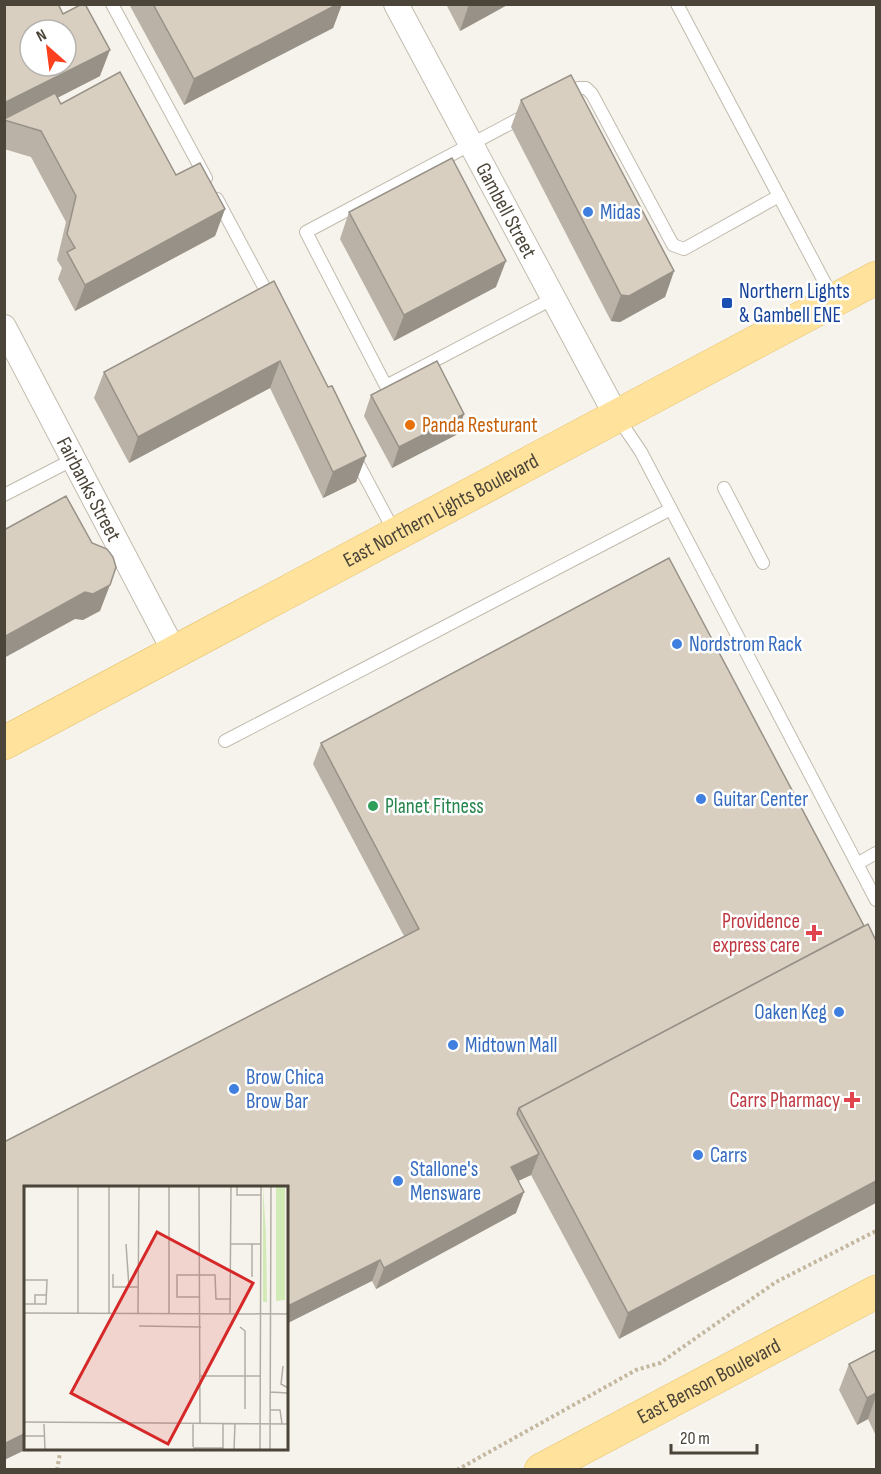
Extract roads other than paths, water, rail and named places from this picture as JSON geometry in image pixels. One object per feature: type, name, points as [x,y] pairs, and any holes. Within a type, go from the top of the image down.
[{"type":"main road","name":"East Northern Lights Boulevard","points":[[4,743],[876,278]]},
{"type":"main road","name":"East Benson Boulevard","points":[[541,1470],[876,1292]]},
{"type":"street","name":"Gambell Street","points":[[396,4],[617,417]]},
{"type":"street","name":"Fairbanks Street","points":[[4,327],[174,651]]},
{"type":"lane","points":[[112,4],[279,316]]},
{"type":"lane","points":[[677,4],[834,300]]},
{"type":"lane","points":[[554,298],[386,386],[306,232],[578,88],[586,88],[592,94],[673,245],[678,248],[684,249],[779,196]]},
{"type":"lane","points":[[617,417],[641,452],[876,900]]},
{"type":"lane","points":[[346,440],[396,534]]},
{"type":"lane","points":[[5,494],[74,459]]},
{"type":"lane","points":[[724,488],[763,563]]},
{"type":"lane","points":[[225,741],[671,509]]},
{"type":"lane","points":[[857,864],[876,853]]},
{"type":"place","name":"Midas","points":[[588,212]]},
{"type":"place","name":"Northern Lights & Gambell ENE","points":[[727,303]]},
{"type":"place","name":"Panda Resturant","points":[[410,425]]},
{"type":"place","name":"Nordstrom Rack","points":[[677,644]]},
{"type":"place","name":"Guitar Center","points":[[701,799]]},
{"type":"place","name":"Planet Fitness","points":[[373,806]]},
{"type":"place","name":"Providence express care","points":[[814,933]]},
{"type":"place","name":"Oaken Keg","points":[[839,1012]]},
{"type":"place","name":"Midtown Mall","points":[[453,1045]]},
{"type":"place","name":"Brow Chica Brow Bar","points":[[234,1089]]},
{"type":"place","name":"Carrs Pharmacy","points":[[852,1100]]},
{"type":"place","name":"Carrs","points":[[698,1155]]},
{"type":"place","name":"Stallone's Mensware","points":[[398,1181]]}]
